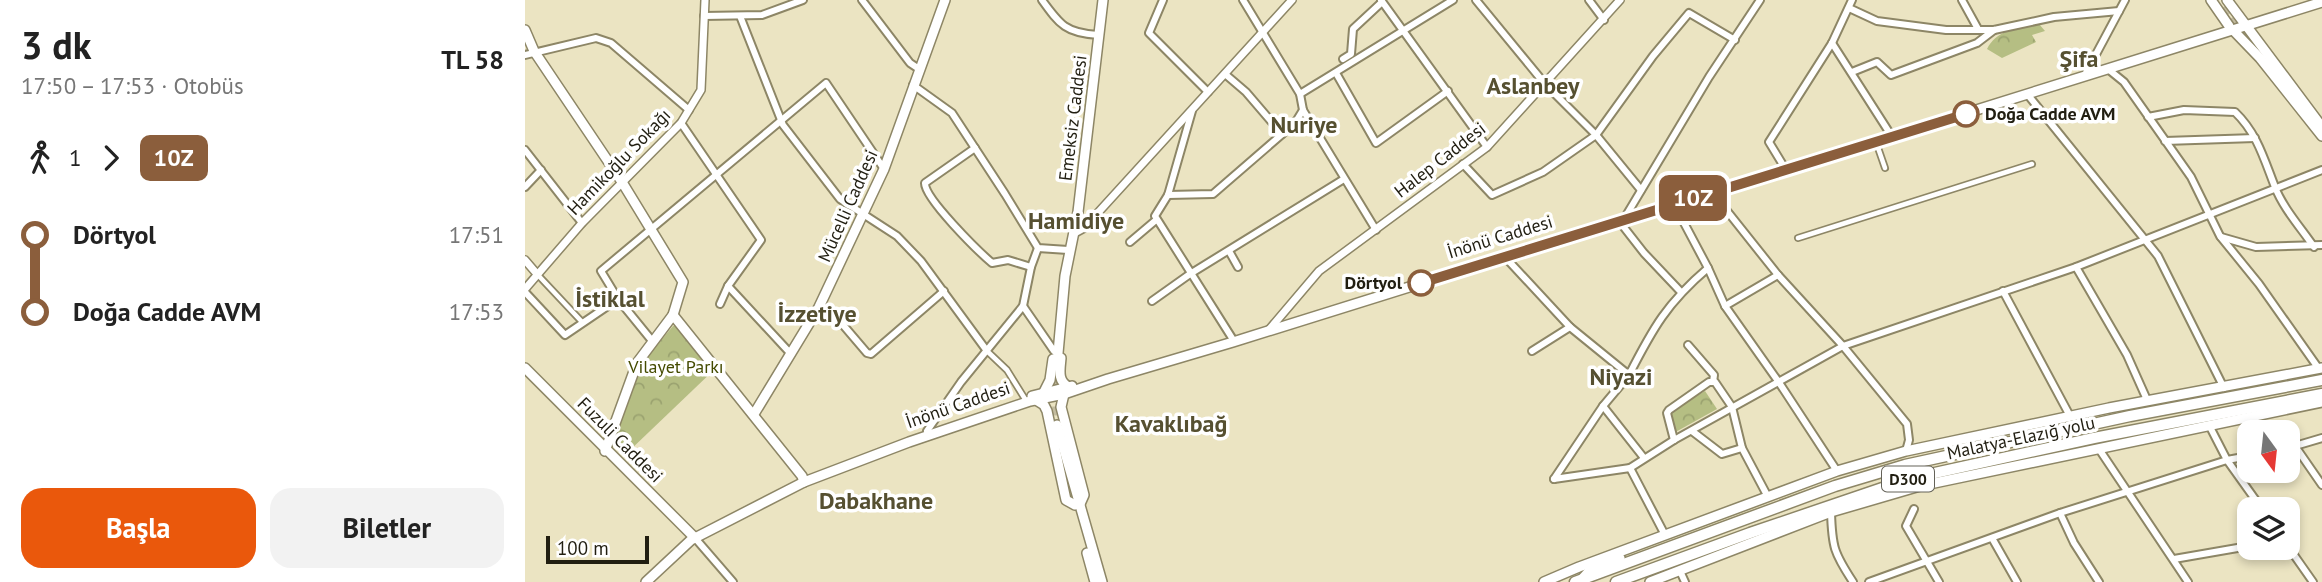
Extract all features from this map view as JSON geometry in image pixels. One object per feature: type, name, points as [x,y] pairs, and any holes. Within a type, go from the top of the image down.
[{"type":"highway","name":"D300","points":[[1578,581],[1835,486],[1905,464],[2322,380]]},
{"type":"highway","name":"Malatya-Elazığ yolu","points":[[1616,582],[1878,489],[1959,467],[2322,394]]},
{"type":"highway","points":[[1626,582],[1644,571]]},
{"type":"main road","name":"Mücelli Caddesi","points":[[754,414],[819,307],[863,215],[884,169],[945,0]]},
{"type":"main road","name":"Emeksiz Caddesi","points":[[1067,391],[1056,367],[1054,351],[1063,263],[1072,237],[1103,0]]},
{"type":"main road","points":[[2211,0],[2224,5],[2245,24],[2258,48],[2309,117],[2319,126]]},
{"type":"main road","name":"İnönü Caddesi","points":[[2245,24],[2314,0]]},
{"type":"main road","name":"İnönü Caddesi","points":[[641,582],[692,537],[803,479],[927,431],[1044,392],[1067,391],[1108,379],[1783,165],[2086,73],[2106,64],[2322,2]]},
{"type":"main road","points":[[2224,5],[2231,28],[2258,48],[2319,126]]},
{"type":"main road","name":"İnönü Caddesi","points":[[1067,391],[1232,338],[1505,257],[2087,77],[2231,28]]},
{"type":"main road","points":[[525,30],[529,53],[622,182],[683,282],[673,316],[637,363],[606,449]]},
{"type":"main road","name":"Emeksiz Caddesi","points":[[1044,392],[1056,367],[1073,258],[1072,237]]},
{"type":"main road","name":"Emeksiz Caddesi","points":[[1056,367],[1068,250]]},
{"type":"main road","points":[[673,316],[754,414],[803,479],[1067,391]]},
{"type":"main road","points":[[1544,582],[1837,471],[1906,451],[2070,416],[2321,368]]},
{"type":"main road","name":"Fuzuli Caddesi","points":[[525,370],[692,537]]},
{"type":"main road","points":[[1067,391],[1061,407],[1084,495],[1077,504]]},
{"type":"main road","points":[[1036,400],[1044,405],[1047,411],[1066,500],[1077,504]]},
{"type":"main road","points":[[1650,582],[1832,512],[1920,485],[2322,402]]},
{"type":"main road","points":[[1047,411],[1055,406],[1061,407]]},
{"type":"main road","points":[[2183,421],[2207,426]]},
{"type":"main road","points":[[1095,582],[1057,425],[1077,504],[1102,582]]},
{"type":"main road","points":[[1947,443],[1999,443]]},
{"type":"main road","points":[[1959,467],[2027,465]]},
{"type":"main road","points":[[646,582],[692,537]]},
{"type":"main road","points":[[1578,581],[1591,569],[1634,552],[1641,544]]},
{"type":"street","name":"Hamikoğlu Sokağı","points":[[525,290],[582,223],[681,123],[701,90],[705,0]]},
{"type":"street","points":[[704,16],[762,15],[787,3],[803,0]]},
{"type":"street","points":[[862,0],[910,63],[919,69]]},
{"type":"street","points":[[1042,0],[1065,29],[1098,35]]},
{"type":"street","points":[[1163,0],[1149,33],[1208,92]]},
{"type":"street","points":[[1243,0],[1300,94],[1303,110],[1376,230]]},
{"type":"street","points":[[1072,237],[1084,228],[1291,0]]},
{"type":"street","points":[[1300,94],[1453,0]]},
{"type":"street","points":[[1476,0],[1545,84],[1596,135],[1641,190]]},
{"type":"street","points":[[1588,0],[1604,20]]},
{"type":"street","name":"Halep Caddesi","points":[[1271,327],[1319,271],[1487,147],[1620,0]]},
{"type":"street","points":[[1627,214],[1709,77],[1760,0]]},
{"type":"street","points":[[1783,165],[1769,142],[1832,43],[1852,0]]},
{"type":"street","points":[[1962,0],[1978,29]]},
{"type":"street","points":[[2086,73],[2125,0]]},
{"type":"street","points":[[1343,60],[1351,54],[1353,29],[1382,1],[1487,147]]},
{"type":"street","points":[[1849,8],[1877,21],[1946,30],[1994,30],[2054,17],[2119,11]]},
{"type":"street","points":[[1463,164],[1492,195],[1543,172],[1596,135],[1653,56],[1689,13],[1735,40]]},
{"type":"street","points":[[740,16],[781,120],[840,199],[897,236],[921,261],[987,351],[1007,370],[1025,399]]},
{"type":"street","points":[[1852,72],[1877,62],[1891,75],[1977,43],[1994,30]]},
{"type":"street","points":[[529,53],[596,38],[611,43],[689,110]]},
{"type":"street","points":[[1832,43],[1889,132]]},
{"type":"street","points":[[2107,68],[2124,82],[2191,177],[2220,236],[2321,368]]},
{"type":"street","points":[[1336,73],[1375,144],[1448,91]]},
{"type":"street","points":[[1224,74],[1246,92],[1282,134]]},
{"type":"street","points":[[653,342],[618,299],[601,271],[826,83],[884,169]]},
{"type":"street","points":[[913,85],[952,113],[1038,248]]},
{"type":"street","points":[[2028,95],[2158,256],[2224,388]]},
{"type":"street","points":[[1192,108],[1168,195],[1154,216],[1232,338]]},
{"type":"street","points":[[1168,195],[1213,194],[1296,123],[1303,110]]},
{"type":"street","points":[[2148,117],[2185,110],[2235,112],[2245,121],[2262,149],[2276,189],[2314,247]]},
{"type":"street","points":[[681,123],[761,240],[728,286],[720,304]]},
{"type":"street","points":[[2165,141],[2255,138]]},
{"type":"street","points":[[1877,142],[1885,168]]},
{"type":"street","points":[[975,148],[925,183],[925,188],[938,209],[992,263],[1008,260],[1031,267]]},
{"type":"street","points":[[525,150],[582,223]]},
{"type":"street","points":[[1798,238],[2032,164]]},
{"type":"street","points":[[525,187],[541,170]]},
{"type":"street","points":[[1708,268],[1681,291],[1655,325],[1629,374],[1603,406],[1554,479],[1630,468],[1674,440],[1843,346],[2076,267],[2322,170]]},
{"type":"street","points":[[1152,301],[1189,274],[1344,178]]},
{"type":"street","points":[[1712,192],[1778,275],[1843,346],[1907,424],[1909,440],[1906,451]]},
{"type":"street","points":[[1674,204],[1725,306],[1837,471]]},
{"type":"street","points":[[1130,242],[1156,220]]},
{"type":"street","points":[[1619,221],[1644,253],[1681,291]]},
{"type":"street","points":[[2220,236],[2256,247],[2322,245]]},
{"type":"street","points":[[1038,248],[1068,250]]},
{"type":"street","points":[[927,431],[961,382],[1023,306],[1038,248]]},
{"type":"street","points":[[1229,251],[1238,267]]},
{"type":"street","points":[[1505,257],[1570,327],[1629,374]]},
{"type":"street","points":[[525,260],[583,323]]},
{"type":"street","points":[[2076,267],[2127,355],[2148,402]]},
{"type":"street","points":[[1725,306],[1778,275]]},
{"type":"street","points":[[728,286],[791,354]]},
{"type":"street","points":[[525,290],[565,335],[618,299]]},
{"type":"street","points":[[819,307],[838,319],[870,354],[944,291]]},
{"type":"street","points":[[2003,291],[2070,416]]},
{"type":"street","points":[[1023,306],[1054,351]]},
{"type":"street","points":[[1532,351],[1570,327]]},
{"type":"street","points":[[1688,345],[1714,375],[1713,382],[1732,407],[1742,449],[1768,497]]},
{"type":"street","points":[[1674,440],[1667,413],[1669,410],[1709,382],[1713,382]]},
{"type":"street","points":[[1603,406],[1644,458]]},
{"type":"street","points":[[2207,426],[2253,497]]},
{"type":"street","points":[[1692,431],[1722,454],[1742,449]]},
{"type":"street","points":[[2300,445],[2322,438]]},
{"type":"street","points":[[2099,449],[2188,582]]},
{"type":"street","points":[[2300,453],[2322,485]]},
{"type":"street","points":[[1869,582],[2060,513],[2237,458]]},
{"type":"street","points":[[1630,468],[1665,535]]},
{"type":"street","points":[[1915,509],[1906,526],[1939,582]]},
{"type":"street","points":[[1832,512],[1835,555],[1853,582]]},
{"type":"street","points":[[2060,513],[2074,543],[2099,582]]},
{"type":"street","points":[[692,537],[733,582]]},
{"type":"street","points":[[1992,538],[2017,582]]},
{"type":"street","points":[[2174,559],[2237,548]]},
{"type":"street","points":[[2298,560],[2313,582]]},
{"type":"street","points":[[1680,571],[1685,582]]},
{"type":"green space","points":[[2039,24],[2045,31],[2032,35],[2036,42],[2002,58],[1987,49],[1991,42],[2003,33]]},
{"type":"green space","name":"Vilayet Parkı","points":[[673,326],[678,326],[716,368],[627,453],[614,441],[615,432],[641,364]]},
{"type":"green space","points":[[1705,391],[1717,409],[1672,434],[1666,414]]},
{"type":"tunnel","points":[[2225,6],[2260,51]]},
{"type":"tunnel","points":[[1056,366],[1057,425]]},
{"type":"bus line","name":"10Z","points":[[1421,283],[1966,114]]},
{"type":"place","name":"Doğa Cadde AVM","points":[[1966,114]]},
{"type":"place","name":"Dörtyol","points":[[1421,283]]},
{"type":"district","name":"Şifa","points":[[2079,59]]},
{"type":"district","name":"Aslanbey","points":[[1533,86]]},
{"type":"district","name":"Nuriye","points":[[1304,125]]},
{"type":"district","name":"Hamidiye","points":[[1076,221]]},
{"type":"district","name":"İstiklal","points":[[610,299]]},
{"type":"district","name":"İzzetiye","points":[[817,314]]},
{"type":"district","name":"Niyazi","points":[[1621,377]]},
{"type":"district","name":"Kavaklıbağ","points":[[1171,424]]},
{"type":"district","name":"Dabakhane","points":[[876,501]]}]
